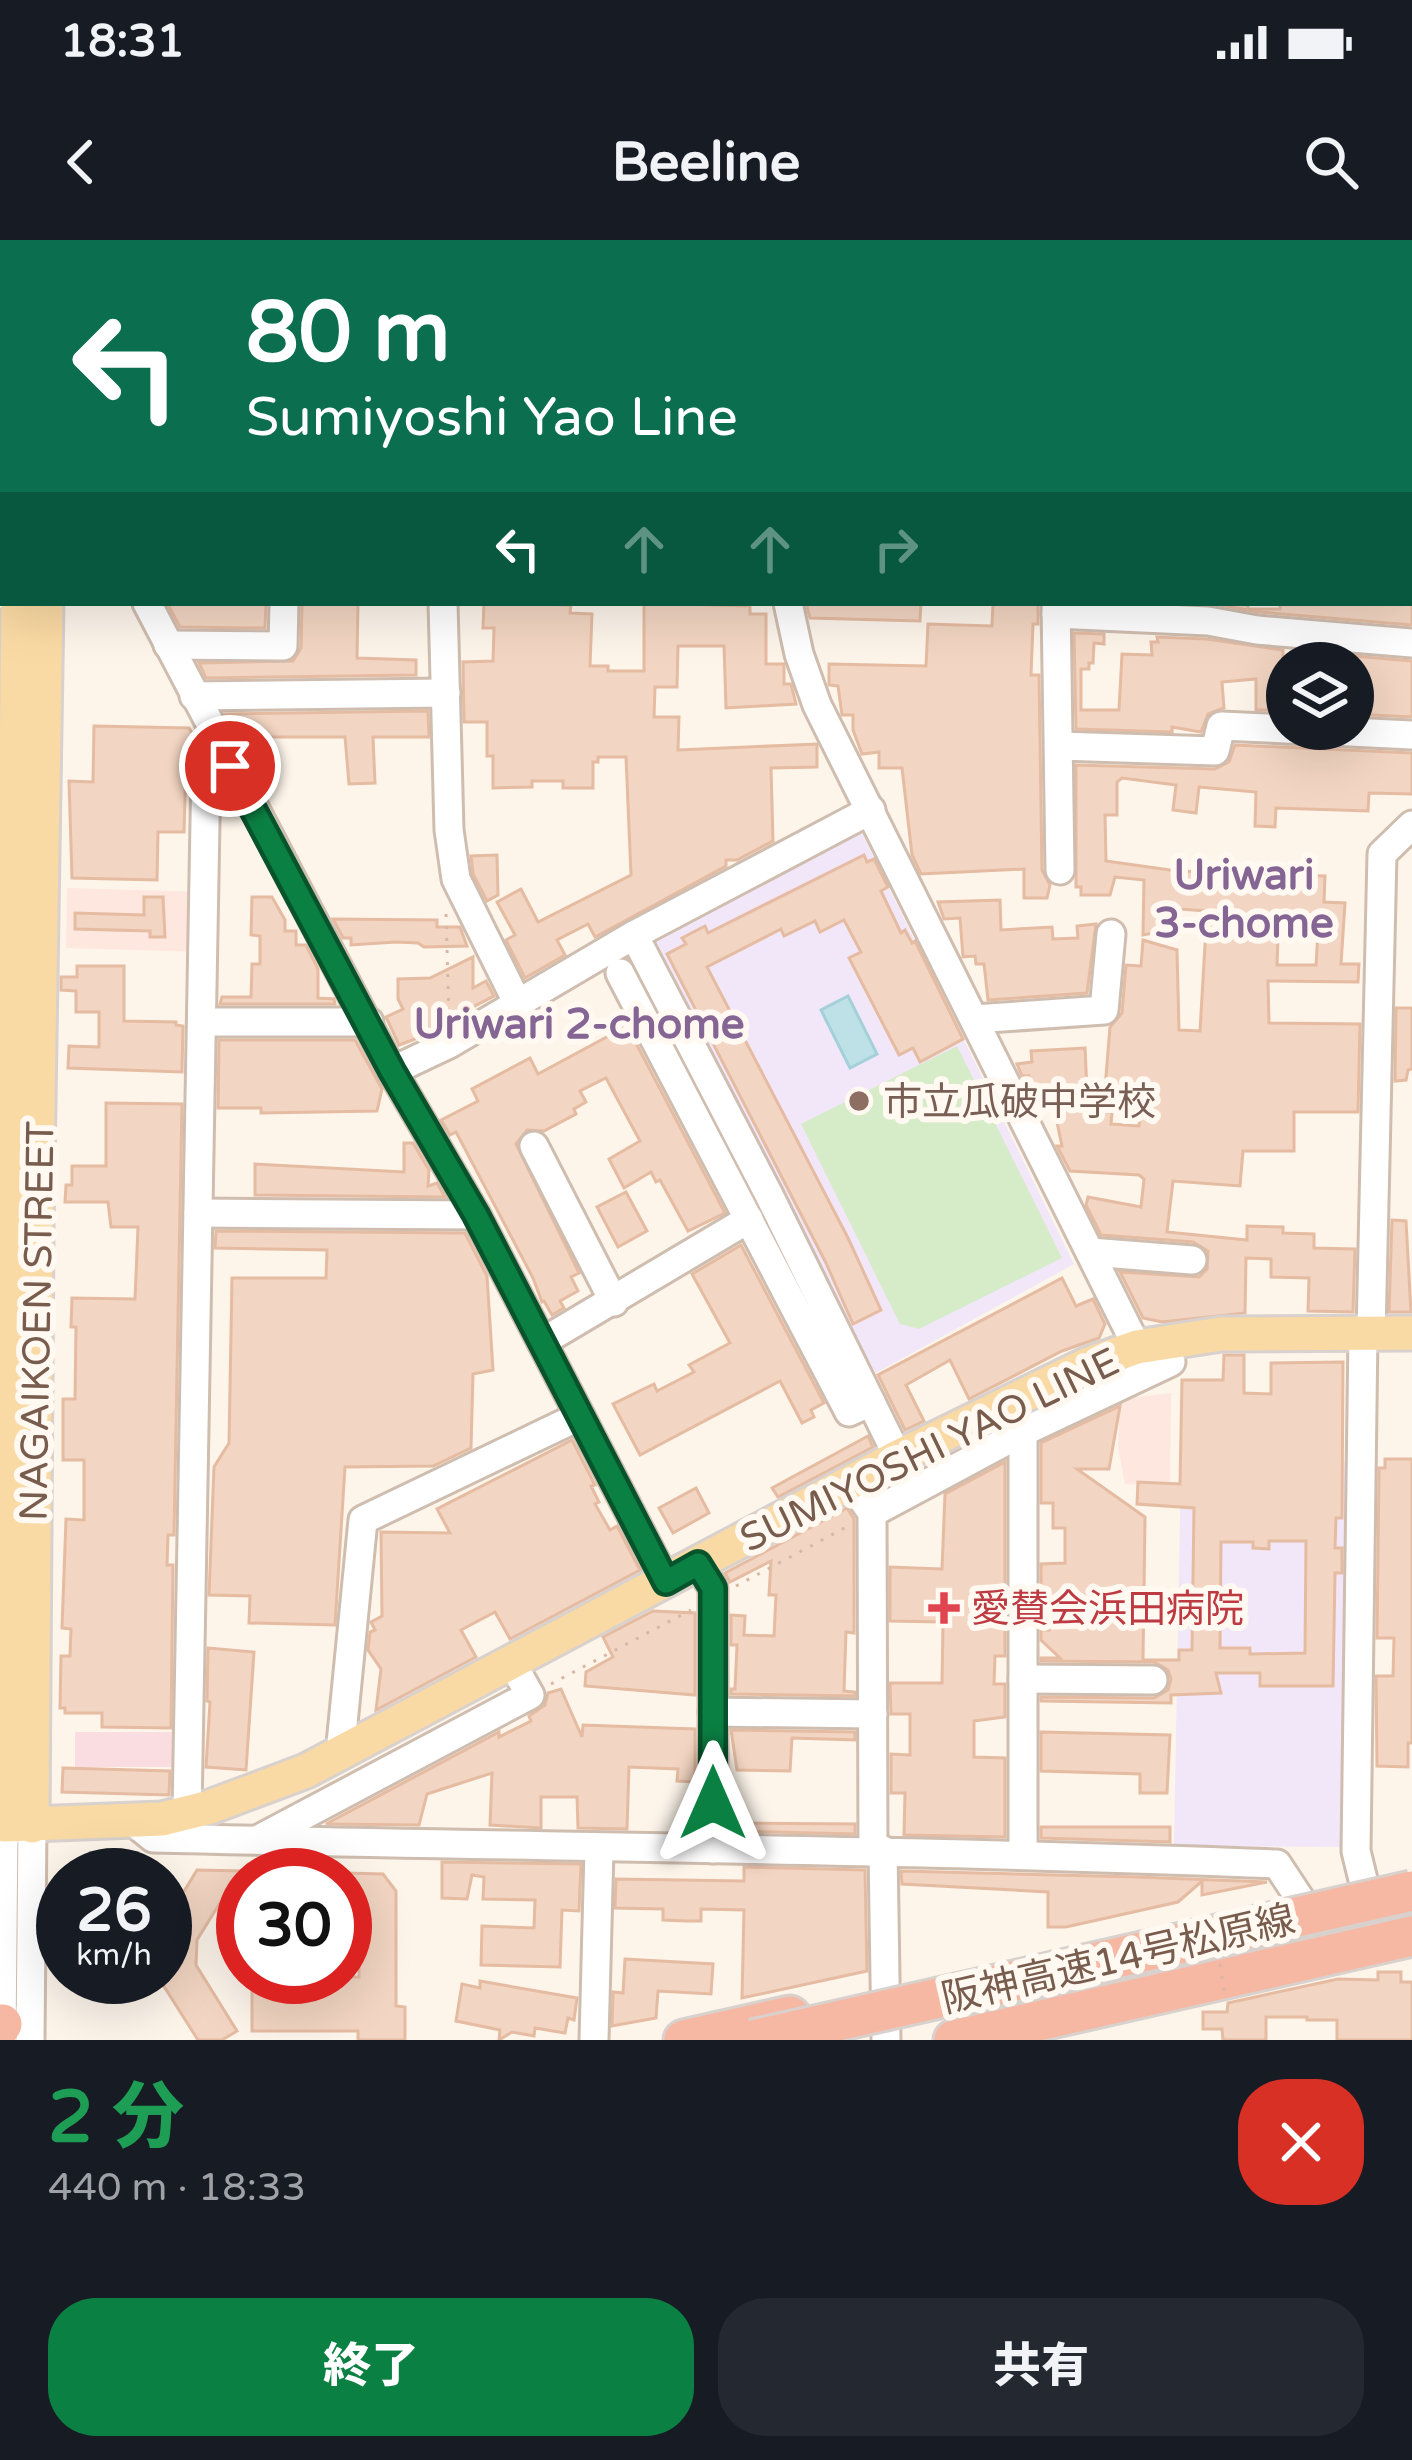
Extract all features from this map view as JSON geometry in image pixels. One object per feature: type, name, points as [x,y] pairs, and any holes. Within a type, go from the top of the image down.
[{"type":"highway","points":[[684,2040],[1412,1882]]},
{"type":"highway","name":"阪神高速14号松原線","points":[[753,2040],[1412,1892]]},
{"type":"highway","name":"阪神高速14号松原線","points":[[862,2040],[1412,1916]]},
{"type":"highway","points":[[954,2040],[1412,1936]]},
{"type":"main road","name":"NAGAIKOEN STREET","points":[[15,1226],[5,1090],[18,606]]},
{"type":"main road","name":"NAGAIKOEN STREET","points":[[18,1826],[15,1226],[46,606]]},
{"type":"main road","name":"SUMIYOSHI YAO LINE","points":[[18,1826],[132,1821],[187,1812],[264,1787],[340,1754],[898,1457],[1049,1381],[1137,1346],[1221,1334],[1412,1334]]},
{"type":"street","points":[[148,606],[392,1071],[476,1215],[666,1582]]},
{"type":"street","points":[[168,645],[283,646],[284,606]]},
{"type":"street","points":[[443,606],[449,830],[456,879],[517,1002]]},
{"type":"street","points":[[789,606],[799,654],[818,705],[1137,1346]]},
{"type":"street","points":[[1060,870],[1056,609],[1412,644]]},
{"type":"street","points":[[194,696],[446,693]]},
{"type":"street","points":[[1060,746],[1215,752],[1221,726],[1266,728]]},
{"type":"street","points":[[1374,733],[1412,735]]},
{"type":"street","points":[[187,1812],[206,767],[230,766]]},
{"type":"street","points":[[392,1071],[449,1044],[634,935],[872,810]]},
{"type":"street","points":[[1366,1892],[1356,1851],[1382,854],[1412,825]]},
{"type":"street","points":[[974,1019],[1104,1010],[1111,934]]},
{"type":"street","points":[[634,935],[898,1457]]},
{"type":"street","points":[[620,973],[849,1412],[871,1402]]},
{"type":"street","points":[[203,1022],[369,1022]]},
{"type":"street","points":[[534,1146],[614,1302]]},
{"type":"street","points":[[197,1213],[476,1215]]},
{"type":"street","points":[[542,1342],[749,1219]]},
{"type":"street","points":[[1090,1252],[1192,1260]]},
{"type":"street","points":[[872,1513],[1023,1432],[1171,1362]]},
{"type":"street","points":[[340,1754],[363,1520],[580,1416]]},
{"type":"street","points":[[1023,1432],[1023,1854]]},
{"type":"street","points":[[851,1483],[872,1513],[873,1714],[886,2040]]},
{"type":"street","points":[[698,1564],[713,1588],[713,1849]]},
{"type":"street","points":[[256,1840],[530,1695],[512,1663]]},
{"type":"street","points":[[1023,1679],[1139,1674]]},
{"type":"street","points":[[713,1712],[873,1714]]},
{"type":"street","points":[[132,1821],[153,1838],[598,1849],[878,1850],[1277,1864],[1304,1905]]},
{"type":"street","name":"NAGAIKOEN STREET","points":[[8,2033],[18,1826]]},
{"type":"street","points":[[595,2040],[598,1849]]},
{"type":"path","points":[[449,1044],[446,874],[453,856]]},
{"type":"path","points":[[530,1695],[872,1513]]},
{"type":"shaded area","name":"市立瓜破中学校","points":[[857,823],[1074,1264],[865,1379],[643,938]]},
{"type":"shaded area","points":[[67,888],[202,892],[201,952],[66,948]]},
{"type":"shaded area","points":[[1171,1393],[1170,1486],[1125,1484],[1118,1447],[1120,1399]]},
{"type":"shaded area","points":[[1181,1460],[1352,1462],[1346,1847],[1174,1846]]},
{"type":"shaded area","points":[[75,1732],[177,1732],[177,1767],[75,1767]]},
{"type":"green space","points":[[957,1046],[1062,1258],[919,1329],[900,1324],[801,1124]]},
{"type":"water","points":[[848,996],[877,1054],[850,1068],[821,1010]]},
{"type":"building","points":[[169,606],[266,606],[265,628],[180,627]]},
{"type":"building","points":[[302,606],[358,606],[357,658],[416,660],[416,675],[206,678],[199,663],[293,661],[301,648]]},
{"type":"building","points":[[484,606],[571,606],[570,613],[592,614],[590,666],[644,671],[644,606],[750,606],[750,614],[766,614],[766,664],[784,664],[784,684],[791,684],[796,704],[726,708],[724,646],[678,646],[677,687],[655,687],[654,717],[679,717],[678,750],[817,744],[817,767],[771,768],[773,841],[737,860],[726,860],[726,866],[595,937],[588,924],[557,940],[565,955],[525,978],[506,940],[515,935],[497,902],[521,889],[538,922],[631,875],[626,757],[598,757],[593,762],[593,788],[532,781],[532,787],[493,788],[487,722],[464,722],[463,662],[493,661],[494,628],[483,628]]},
{"type":"building","points":[[807,606],[921,606],[920,621],[810,618]]},
{"type":"building","points":[[993,606],[1038,606],[1031,675],[1039,675],[1042,870],[1050,885],[1047,898],[1024,898],[1024,869],[921,874],[912,855],[902,768],[879,768],[879,752],[862,754],[853,715],[842,715],[838,686],[829,685],[829,664],[926,666],[928,624],[992,626]]},
{"type":"building","points":[[1225,606],[1412,606],[1412,625]]},
{"type":"building","points":[[1074,633],[1104,634],[1104,644],[1094,643],[1093,663],[1081,669],[1081,710],[1119,710],[1122,654],[1152,655],[1151,642],[1158,642],[1157,637],[1266,648],[1266,710],[1256,710],[1256,679],[1222,682],[1224,708],[1208,714],[1201,732],[1172,727],[1172,732],[1076,729]]},
{"type":"building","points":[[1374,658],[1412,661],[1412,717],[1374,715]]},
{"type":"building","points":[[428,711],[429,737],[373,737],[375,783],[349,784],[345,737],[248,737],[248,758],[225,714]]},
{"type":"building","points":[[94,726],[189,728],[203,750],[186,763],[184,832],[158,832],[157,880],[72,878],[69,781],[93,782]]},
{"type":"building","points":[[1235,745],[1412,753],[1412,794],[1369,793],[1368,811],[1276,808],[1275,827],[1255,826],[1256,792],[1199,787],[1196,813],[1173,810],[1176,785],[1122,778],[1117,782],[1117,815],[1105,815],[1106,861],[1177,871],[1325,876],[1324,902],[1345,903],[1341,964],[1359,964],[1358,982],[1268,981],[1269,1023],[1360,1024],[1358,1112],[1294,1112],[1294,1151],[1243,1151],[1240,1186],[1173,1181],[1167,1232],[1247,1240],[1247,1226],[1283,1227],[1283,1233],[1314,1234],[1314,1248],[1355,1249],[1353,1312],[1308,1311],[1309,1278],[1271,1277],[1271,1259],[1246,1258],[1245,1313],[1162,1322],[1143,1318],[1120,1272],[1199,1277],[1207,1269],[1208,1251],[1193,1242],[1101,1235],[1086,1205],[1088,1197],[1141,1207],[1144,1179],[1070,1171],[1057,1146],[1062,1146],[1054,1108],[1039,1110],[1035,1087],[1028,1087],[1029,1076],[1022,1076],[1017,1064],[1032,1062],[1031,1051],[1085,1048],[1088,1111],[1112,1112],[1111,1124],[1139,1126],[1142,1090],[1105,1088],[1110,1027],[1122,1013],[1126,965],[1141,966],[1143,940],[1177,950],[1179,1030],[1200,1031],[1207,911],[1179,909],[1179,928],[1143,935],[1144,880],[1115,877],[1110,895],[1081,895],[1081,887],[1076,887],[1076,765],[1215,769],[1229,762]],"holes":[[[1279,913],[1319,914],[1316,965],[1277,965]]]},
{"type":"building","points":[[497,855],[498,895],[487,901],[473,874],[471,856]]},
{"type":"building","points":[[864,855],[867,862],[874,859],[888,887],[881,891],[901,933],[905,930],[915,941],[963,1039],[920,1062],[913,1048],[899,1055],[849,958],[861,952],[844,920],[820,932],[815,921],[784,936],[781,929],[707,967],[881,1310],[853,1324],[667,954],[686,944],[682,938],[705,926],[708,933]]},
{"type":"building","points":[[144,897],[163,897],[165,937],[150,937],[150,931],[75,929],[75,913],[144,915]]},
{"type":"building","points":[[252,897],[272,897],[285,920],[285,931],[296,931],[296,945],[306,945],[318,969],[318,998],[334,999],[335,1004],[220,1004],[222,997],[251,997],[252,964],[260,964],[260,936],[251,935]]},
{"type":"building","points":[[1000,900],[1001,930],[1052,927],[1053,939],[1078,938],[1077,926],[1096,924],[1087,993],[988,1000],[984,964],[976,964],[975,956],[963,957],[960,918],[944,919],[938,902]]},
{"type":"building","points":[[333,919],[437,920],[437,927],[460,927],[467,946],[351,945],[351,938],[343,938]]},
{"type":"building","points":[[473,957],[473,988],[486,981],[494,996],[399,1045],[386,1017],[403,1009],[398,979],[430,978]]},
{"type":"building","points":[[77,966],[124,966],[124,1021],[183,1026],[182,1072],[68,1068],[69,1046],[99,1047],[99,1012],[76,1012],[76,991],[61,990],[61,977],[77,977]]},
{"type":"building","points":[[1396,1008],[1412,1008],[1412,1069],[1406,1080],[1395,1081]]},
{"type":"building","points":[[627,1026],[725,1213],[688,1231],[651,1172],[624,1188],[609,1159],[640,1141],[606,1078],[580,1091],[586,1102],[574,1109],[576,1114],[544,1131],[527,1130],[516,1144],[579,1273],[571,1277],[578,1291],[560,1301],[564,1308],[552,1315],[456,1132],[450,1135],[441,1120],[478,1101],[472,1089],[530,1058],[538,1074]]},
{"type":"building","points":[[219,1040],[355,1040],[382,1089],[377,1111],[261,1113],[261,1108],[218,1108]]},
{"type":"building","points":[[106,1103],[182,1104],[174,1535],[168,1535],[167,1565],[173,1565],[171,1728],[102,1727],[102,1713],[65,1713],[60,1708],[61,1656],[70,1656],[71,1629],[62,1628],[66,1519],[84,1520],[84,1460],[63,1460],[63,1399],[75,1399],[72,1298],[135,1299],[138,1227],[111,1227],[108,1202],[65,1202],[66,1185],[72,1185],[72,1166],[106,1166]]},
{"type":"building","points":[[404,1143],[413,1143],[429,1170],[428,1186],[437,1183],[445,1197],[255,1195],[255,1164],[404,1172]]},
{"type":"building","points":[[626,1192],[647,1231],[618,1247],[597,1207]]},
{"type":"building","points":[[1392,1220],[1406,1221],[1411,1312],[1389,1312]]},
{"type":"building","points":[[216,1231],[465,1233],[487,1276],[493,1370],[473,1374],[471,1448],[433,1466],[345,1467],[335,1625],[249,1623],[250,1596],[209,1595],[214,1467],[229,1443],[232,1278],[326,1278],[327,1250],[215,1248]]},
{"type":"building","points":[[741,1245],[824,1403],[811,1410],[814,1417],[802,1423],[780,1381],[640,1455],[613,1404],[654,1384],[657,1391],[694,1372],[689,1365],[730,1343],[692,1274]]},
{"type":"building","points":[[1062,1278],[1076,1306],[1093,1299],[1105,1324],[1099,1338],[1062,1351],[969,1399],[950,1360],[906,1385],[924,1421],[905,1430],[878,1375]]},
{"type":"building","points":[[1224,1355],[1244,1355],[1244,1393],[1271,1394],[1271,1363],[1343,1362],[1342,1518],[1336,1518],[1335,1548],[1342,1548],[1342,1573],[1335,1573],[1333,1686],[1260,1686],[1260,1673],[1216,1673],[1221,1693],[1171,1695],[1171,1703],[1041,1701],[1041,1697],[1154,1698],[1168,1690],[1171,1679],[1168,1670],[1154,1662],[1041,1661],[1060,1658],[1041,1640],[1041,1630],[1049,1630],[1041,1564],[1065,1563],[1065,1528],[1053,1528],[1053,1503],[1041,1503],[1041,1443],[1120,1406],[1109,1469],[1077,1469],[1145,1517],[1143,1660],[1179,1660],[1179,1650],[1192,1650],[1194,1508],[1137,1504],[1138,1482],[1180,1484],[1182,1380],[1223,1380]],"holes":[[[1269,1541],[1306,1541],[1305,1653],[1250,1654],[1250,1648],[1220,1648],[1221,1542],[1253,1542],[1253,1548],[1269,1549]]]},
{"type":"building","points":[[868,1436],[873,1447],[778,1497],[772,1488]]},
{"type":"building","points":[[572,1440],[595,1485],[591,1486],[599,1502],[595,1504],[610,1530],[617,1526],[640,1570],[510,1639],[495,1612],[461,1630],[476,1657],[376,1710],[381,1669],[368,1650],[370,1632],[375,1630],[371,1622],[382,1616],[381,1532],[450,1533],[437,1509]]},
{"type":"building","points":[[1385,1459],[1412,1459],[1412,1743],[1408,1743],[1408,1767],[1377,1766],[1376,1676],[1393,1676],[1394,1638],[1377,1638],[1379,1468],[1385,1468]]},
{"type":"building","points":[[1005,1462],[1005,1656],[995,1656],[994,1684],[1005,1684],[1005,1717],[974,1721],[974,1757],[1005,1758],[1005,1837],[904,1835],[905,1793],[891,1793],[891,1754],[910,1755],[910,1714],[891,1714],[890,1683],[942,1683],[943,1622],[890,1621],[890,1567],[942,1569],[945,1494]]},
{"type":"building","points":[[696,1488],[709,1513],[673,1533],[659,1508]]},
{"type":"building","points":[[847,1508],[854,1519],[854,1633],[846,1632],[844,1691],[855,1692],[855,1696],[731,1694],[737,1645],[731,1645],[731,1615],[745,1616],[744,1635],[774,1636],[776,1595],[769,1595],[771,1561],[730,1582],[725,1573]]},
{"type":"building","points":[[653,1611],[695,1613],[695,1695],[585,1686],[586,1672],[613,1657],[603,1637]]},
{"type":"building","points":[[208,1648],[254,1652],[246,1770],[206,1767]]},
{"type":"building","points":[[561,1689],[582,1737],[583,1725],[695,1729],[695,1782],[677,1781],[678,1769],[629,1767],[627,1829],[578,1828],[577,1797],[541,1797],[541,1828],[490,1825],[492,1773],[427,1794],[419,1825],[326,1824],[499,1732],[499,1737],[531,1721],[529,1716],[545,1705],[548,1693]]},
{"type":"building","points":[[731,1730],[855,1732],[855,1740],[792,1738],[790,1771],[737,1770]]},
{"type":"building","points":[[1041,1732],[1170,1735],[1167,1793],[1140,1793],[1140,1774],[1041,1771]]},
{"type":"building","points":[[63,1768],[170,1771],[169,1795],[62,1792]]},
{"type":"building","points":[[731,1823],[855,1824],[855,1834],[731,1831]]},
{"type":"building","points":[[1041,1827],[1170,1827],[1170,1842],[1041,1838]]},
{"type":"building","points":[[442,1862],[581,1864],[579,1911],[562,1910],[560,1967],[481,1965],[482,1926],[534,1928],[535,1900],[483,1899],[484,1877],[472,1875],[467,1899],[442,1898]]},
{"type":"building","points":[[744,1867],[865,1870],[867,1971],[742,1998],[744,1910],[701,1909],[701,1921],[687,1921],[663,1920],[663,1909],[615,1908],[616,1879],[744,1881]]},
{"type":"building","points":[[197,1870],[216,1870],[216,1909],[197,1940],[196,1965],[237,2031],[222,2040],[198,2040],[175,2004],[192,2004],[192,1878]]},
{"type":"building","points":[[901,1871],[1267,1882],[1202,1895],[1202,1881],[1178,1902],[1048,1927],[1048,1892],[902,1884]]},
{"type":"building","points":[[372,1874],[383,1874],[396,1891],[396,2006],[405,2007],[405,2040],[358,2040],[358,2031],[252,2031],[252,2004],[372,2004]]},
{"type":"building","points":[[625,1959],[713,1964],[711,1994],[658,1991],[656,2018],[612,2026],[613,1992],[623,1993]]},
{"type":"building","points":[[1378,1972],[1401,1972],[1401,1982],[1412,1982],[1412,2040],[1337,2040],[1337,2020],[1307,2017],[1266,2017],[1266,2040],[1223,2040],[1222,2029],[1203,2029],[1203,2012],[1227,2012],[1228,2003],[1338,1979],[1378,1980]]},
{"type":"building","points":[[480,1981],[577,1998],[574,2020],[568,2018],[565,2033],[535,2028],[534,2036],[512,2032],[499,2040],[500,2030],[456,2021],[462,1984],[480,1988]]},
{"type":"place","name":"市立瓜破中学校","points":[[859,1101]]},
{"type":"place","name":"愛賛会浜田病院","points":[[944,1608]]},
{"type":"district","name":"Uriwari 3-chome","points":[[1244,898]]},
{"type":"district","name":"Uriwari 2-chome","points":[[579,1023]]},
{"type":"route","points":[[230,766],[392,1071],[476,1215],[666,1582],[698,1564],[713,1588],[713,1803]]}]
